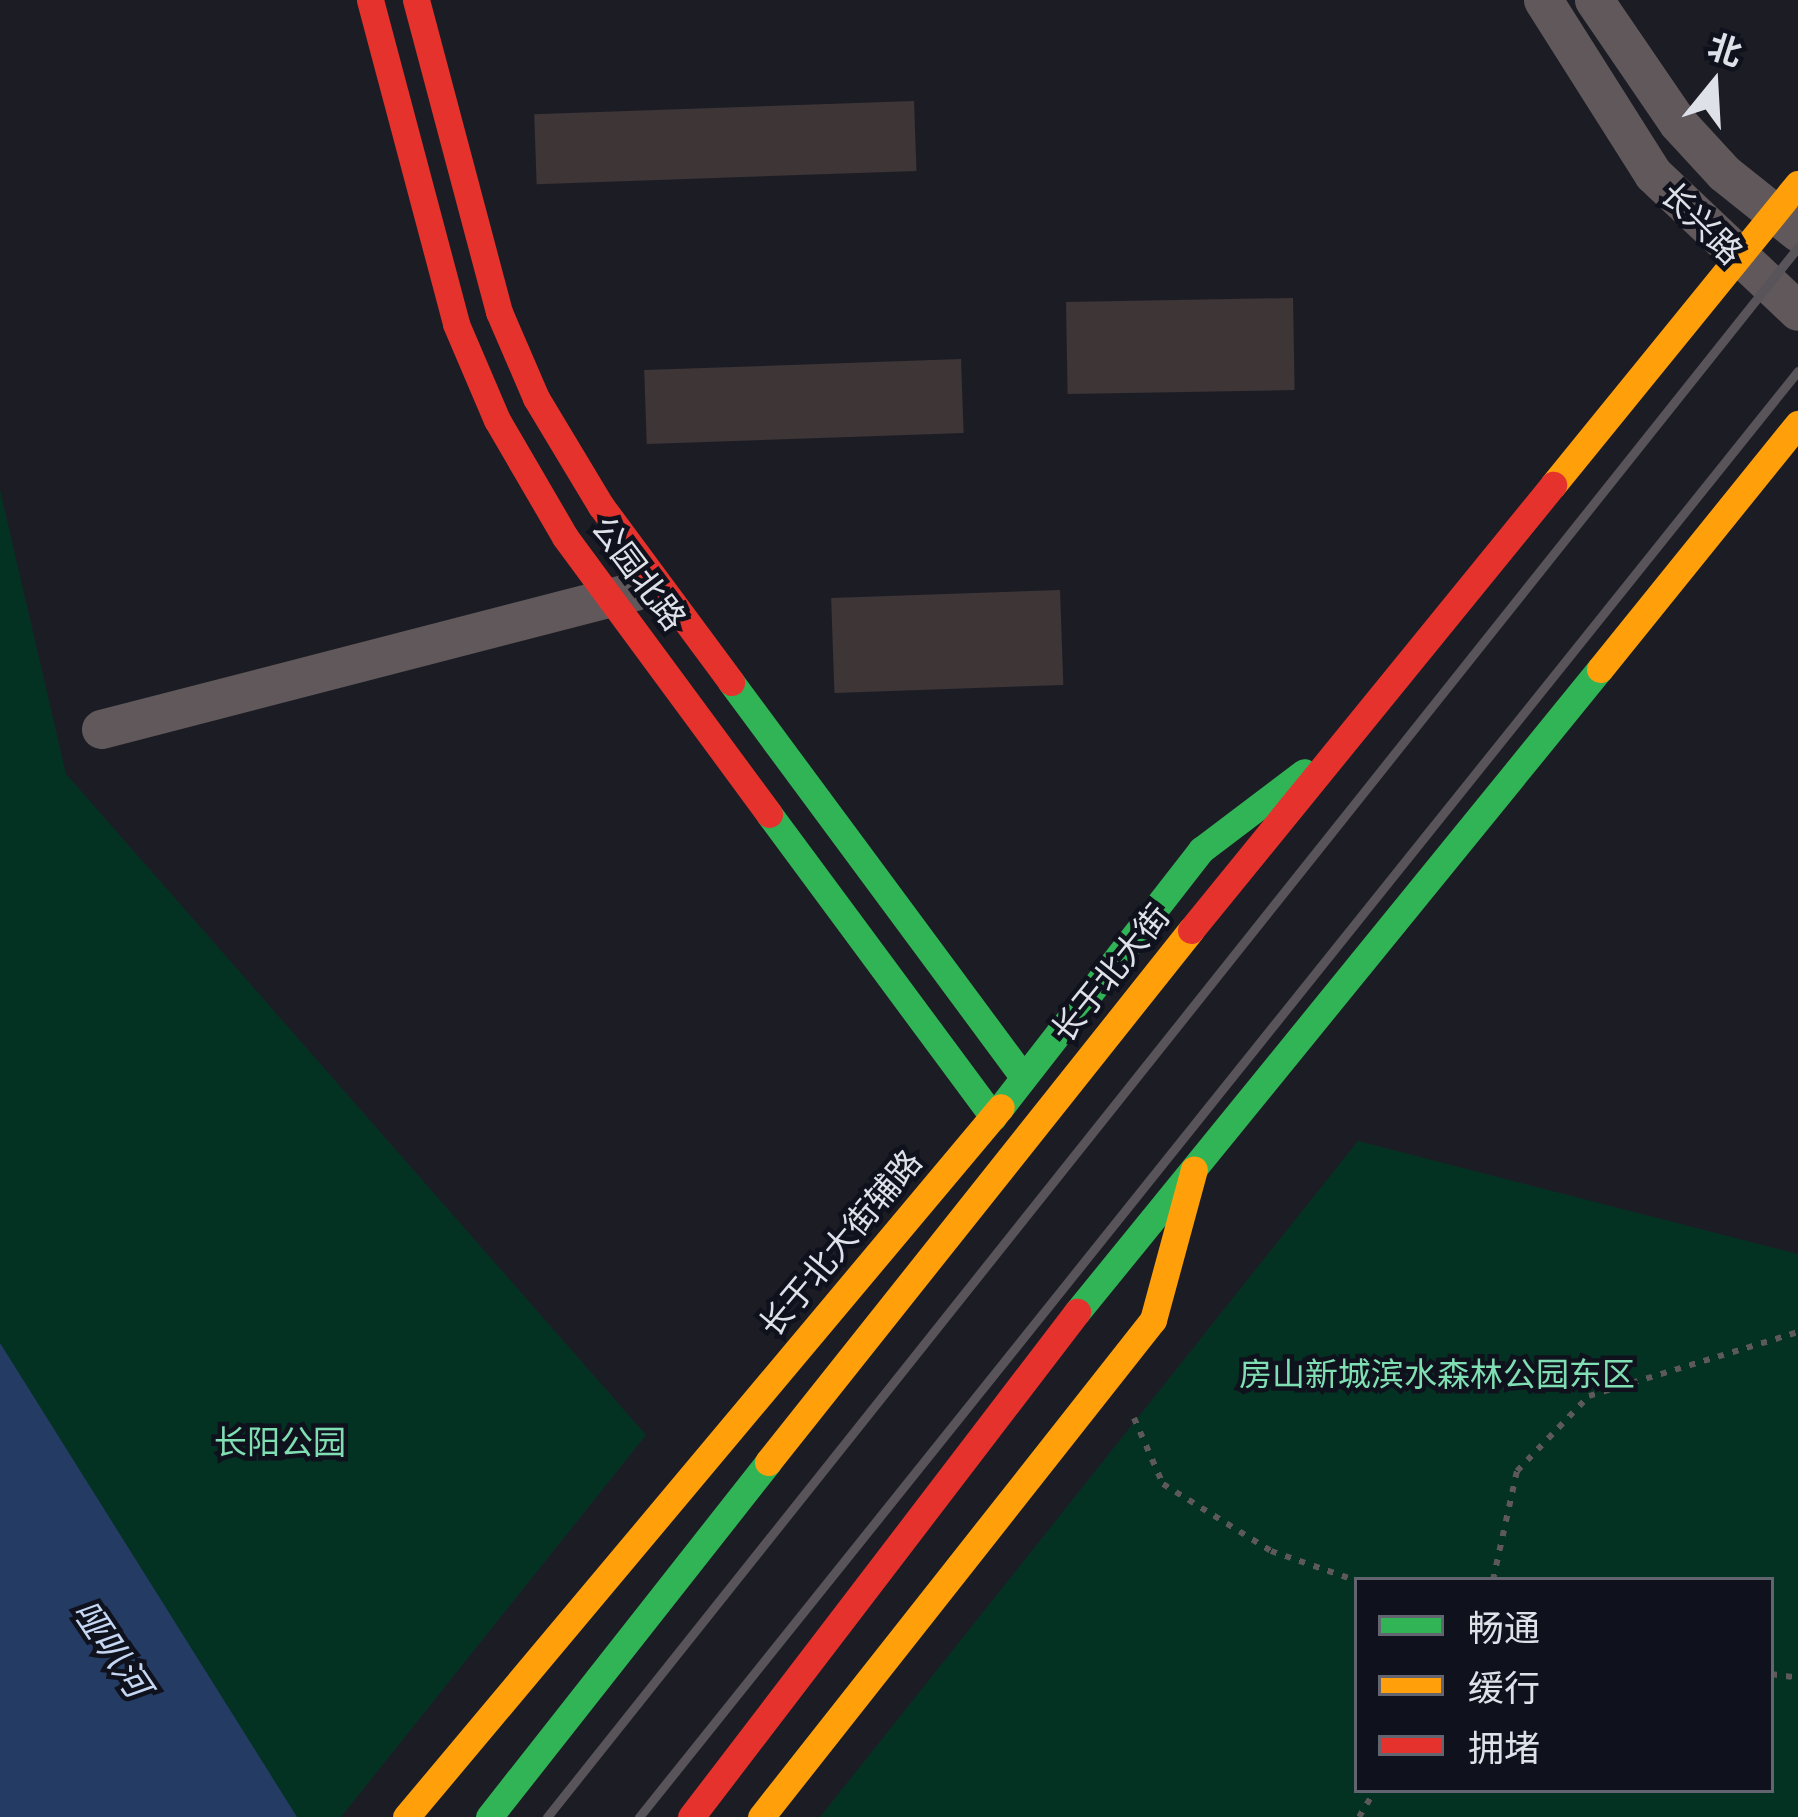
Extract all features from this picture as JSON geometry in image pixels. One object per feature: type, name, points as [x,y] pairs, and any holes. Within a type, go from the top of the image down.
[{"type":"street","name":"公园北路","points":[[370,0],[455,325],[497,420],[566,537],[993,1117]]},
{"type":"street","name":"公园北路","points":[[416,0],[500,312],[536,398],[656,581],[1023,1076]]},
{"type":"street","name":"长兴路","points":[[1544,0],[1653,174],[1738,260],[1798,311]]},
{"type":"street","name":"长兴路","points":[[1594,0],[1678,123],[1790,209]]},
{"type":"street","name":"长于北大街","points":[[489,1817],[1349,738],[1738,260],[1790,209]]},
{"type":"street","points":[[691,1817],[1194,1168],[1798,424]]},
{"type":"street","points":[[100,729],[614,602],[656,581]]},
{"type":"street","name":"长于北大街辅路","points":[[406,1817],[993,1117],[1201,850],[1349,738]]},
{"type":"street","points":[[761,1817],[1153,1320],[1194,1168]]},
{"type":"path","points":[[1494,1577],[1517,1471],[1589,1396],[1798,1332]]},
{"type":"path","points":[[1114,1370],[1163,1484],[1271,1551],[1354,1580]]},
{"type":"green space","name":"长阳公园","points":[[0,490],[66,774],[646,1435],[341,1817],[0,1817]]},
{"type":"green space","name":"房山新城滨水森林公园东区","points":[[1358,1141],[1798,1254],[1798,1817],[820,1817]]},
{"type":"water","name":"哑叭河","points":[[0,1343],[297,1817],[0,1817]]},
{"type":"building","points":[[914,101],[916,171],[537,184],[534,114]]},
{"type":"building","points":[[1293,298],[1295,390],[1068,394],[1066,302]]},
{"type":"building","points":[[961,359],[964,433],[647,444],[644,370]]},
{"type":"building","points":[[1060,590],[1063,685],[834,693],[831,598]]},
{"type":"railway","points":[[547,1817],[1798,247]]},
{"type":"railway","points":[[639,1817],[1798,371]]},
{"type":"traffic: fast","points":[[1077,1312],[1600,669]]},
{"type":"traffic: fast","points":[[731,682],[1023,1076]]},
{"type":"traffic: fast","points":[[1001,1107],[1201,850],[1304,772]]},
{"type":"traffic: fast","points":[[769,814],[993,1117]]},
{"type":"traffic: fast","points":[[489,1817],[768,1462]]},
{"type":"traffic: slow","points":[[1553,485],[1798,184]]},
{"type":"traffic: slow","points":[[1600,669],[1798,424]]},
{"type":"traffic: slow","points":[[768,1462],[1191,930]]},
{"type":"traffic: slow","points":[[406,1817],[1001,1107]]},
{"type":"traffic: slow","points":[[761,1817],[1153,1320],[1194,1169]]},
{"type":"traffic: jam","points":[[370,0],[456,324],[497,420],[565,537],[769,814]]},
{"type":"traffic: jam","points":[[416,0],[499,312],[536,398],[601,506],[731,682]]},
{"type":"traffic: jam","points":[[1191,930],[1553,485]]},
{"type":"traffic: jam","points":[[691,1817],[1077,1312]]}]
